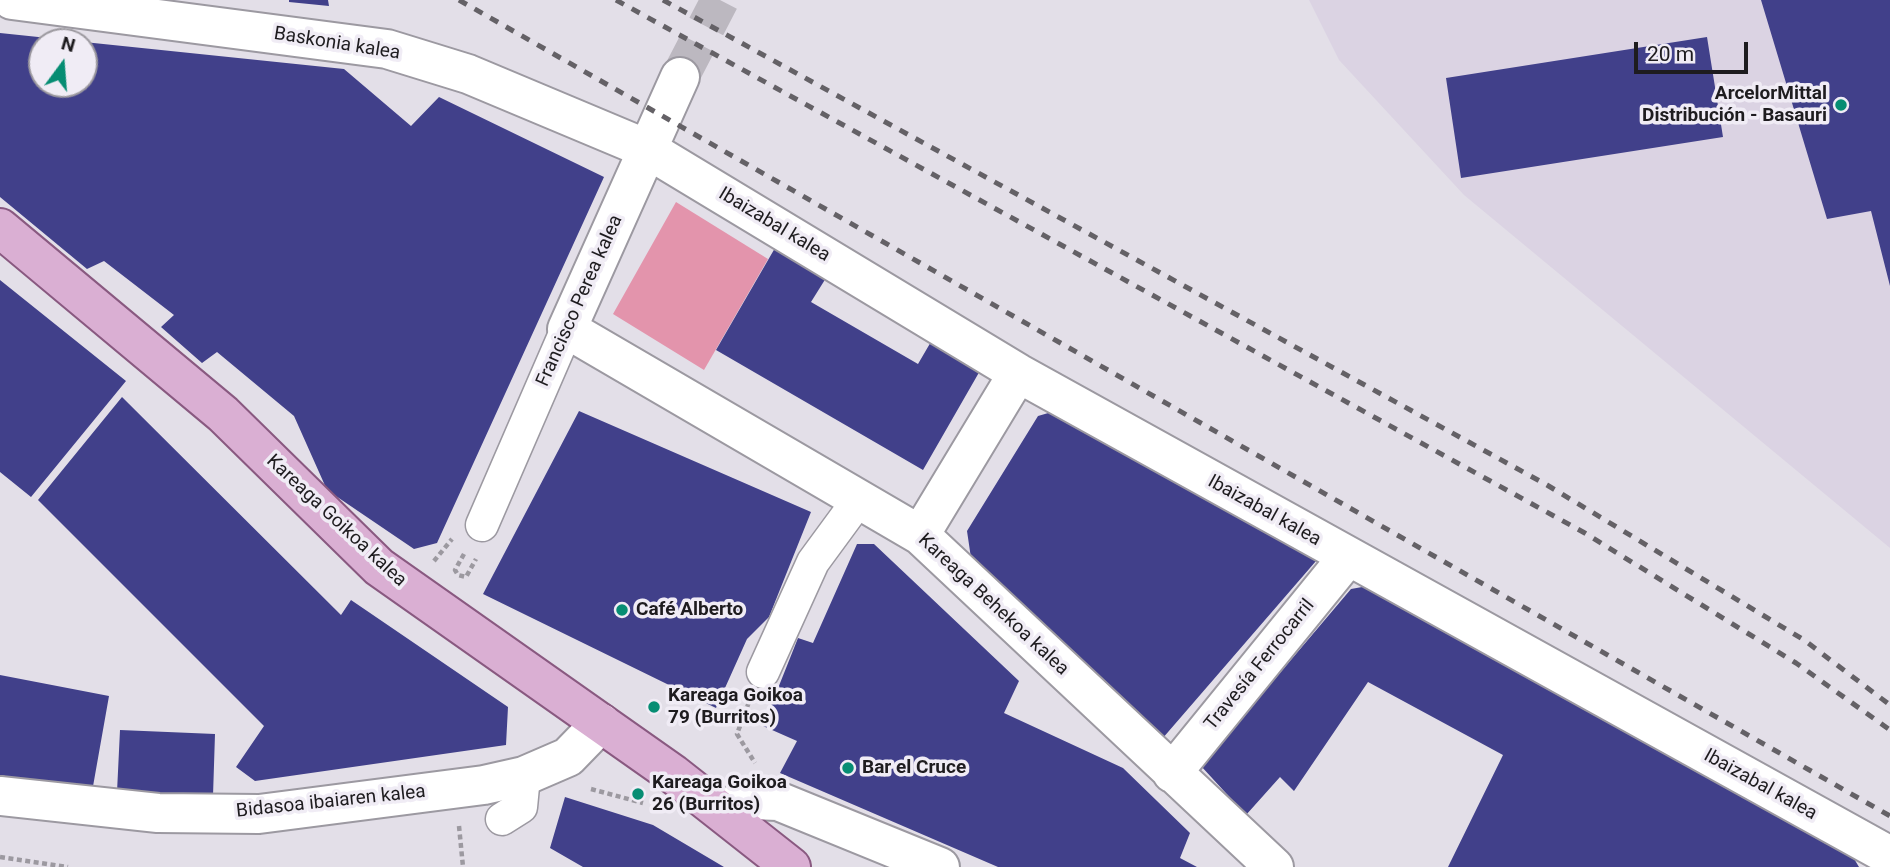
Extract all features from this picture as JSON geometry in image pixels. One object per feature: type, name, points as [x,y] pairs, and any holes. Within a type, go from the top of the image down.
[{"type":"main road","name":"Kareaga Goikoa kalea","points":[[0,228],[223,414],[379,567],[719,809],[790,867]]},
{"type":"street","name":"Baskonia kalea","points":[[12,0],[387,49],[468,74],[647,149]]},
{"type":"street","name":"Francisco Perea kalea","points":[[467,536],[568,329],[680,76]]},
{"type":"street","name":"Ibaizabal kalea","points":[[647,149],[1018,373],[1347,558],[1890,856]]},
{"type":"street","name":"Kareaga Behekoa kalea","points":[[568,329],[920,535],[1274,867]]},
{"type":"street","points":[[920,535],[1018,373]]},
{"type":"street","points":[[762,672],[813,562],[860,498]]},
{"type":"street","name":"Travesía Ferrocarril","points":[[1172,773],[1347,558]]},
{"type":"street","name":"Bidasoa ibaiaren kalea","points":[[0,796],[158,813],[260,814],[484,785],[524,776],[568,757],[601,723]]},
{"type":"street","points":[[502,819],[522,807],[524,776]]},
{"type":"street","points":[[719,809],[752,800],[778,801],[940,867]]},
{"type":"path","points":[[428,569],[450,539],[467,536],[480,535],[484,546],[466,577],[458,575],[455,570],[465,553],[467,536]]},
{"type":"path","points":[[746,709],[737,734],[778,801]]},
{"type":"path","points":[[578,786],[652,805]]},
{"type":"path","points":[[458,822],[463,867]]},
{"type":"path","points":[[0,857],[68,867]]},
{"type":"shaded area","points":[[1309,0],[1890,0],[1890,548],[1464,195],[1339,60]]},
{"type":"shaded area","points":[[676,202],[768,259],[704,370],[613,314]]},
{"type":"building","points":[[328,0],[329,6],[289,2]]},
{"type":"building","name":"ArcelorMittal Distribución - Basauri","points":[[1761,0],[1890,0],[1890,286],[1871,211],[1827,219]]},
{"type":"building","points":[[0,33],[28,36],[28,98],[98,98],[98,43],[344,69],[411,126],[439,97],[604,177],[437,543],[414,549],[327,490],[294,416],[217,352],[202,363],[161,327],[174,315],[104,261],[87,269],[0,197]]},
{"type":"building","points":[[1707,37],[1723,137],[1461,178],[1446,78]]},
{"type":"building","points":[[775,248],[826,278],[811,302],[918,364],[932,340],[981,369],[923,470],[716,350]]},
{"type":"building","points":[[0,280],[126,381],[31,497],[0,472]]},
{"type":"building","points":[[122,397],[341,615],[351,600],[508,707],[506,745],[255,781],[236,767],[264,726],[38,500]]},
{"type":"building","points":[[1062,409],[1316,561],[1162,739],[971,558],[967,531],[1038,416]]},
{"type":"building","points":[[579,411],[811,512],[769,617],[747,639],[716,708],[483,594]]},
{"type":"building","points":[[857,544],[874,544],[1019,681],[1004,713],[1123,768],[1190,833],[1180,858],[1197,867],[998,867],[780,773],[797,741],[763,726],[798,638],[813,643]]},
{"type":"building","points":[[1379,584],[1853,857],[1859,867],[1448,867],[1503,755],[1368,682],[1294,791],[1280,777],[1246,815],[1201,766],[1351,589]]},
{"type":"building","points":[[0,675],[109,696],[92,792],[0,775]]},
{"type":"building","points":[[120,730],[215,734],[213,796],[117,792]]},
{"type":"building","points":[[565,797],[653,825],[724,867],[583,867],[550,848]]},
{"type":"tunnel","points":[[680,77],[720,0]]},
{"type":"railway","points":[[459,0],[1890,816]]},
{"type":"railway","points":[[616,0],[1583,532],[1796,663],[1890,730]]},
{"type":"railway","points":[[663,0],[1547,485],[1804,640],[1890,705]]},
{"type":"place","name":"ArcelorMittal Distribución - Basauri","points":[[1841,105]]},
{"type":"place","name":"Café Alberto","points":[[622,610]]},
{"type":"place","name":"Kareaga Goikoa 79 (Burritos)","points":[[654,707]]},
{"type":"place","name":"Bar el Cruce","points":[[848,768]]},
{"type":"place","name":"Kareaga Goikoa 26 (Burritos)","points":[[638,794]]}]
